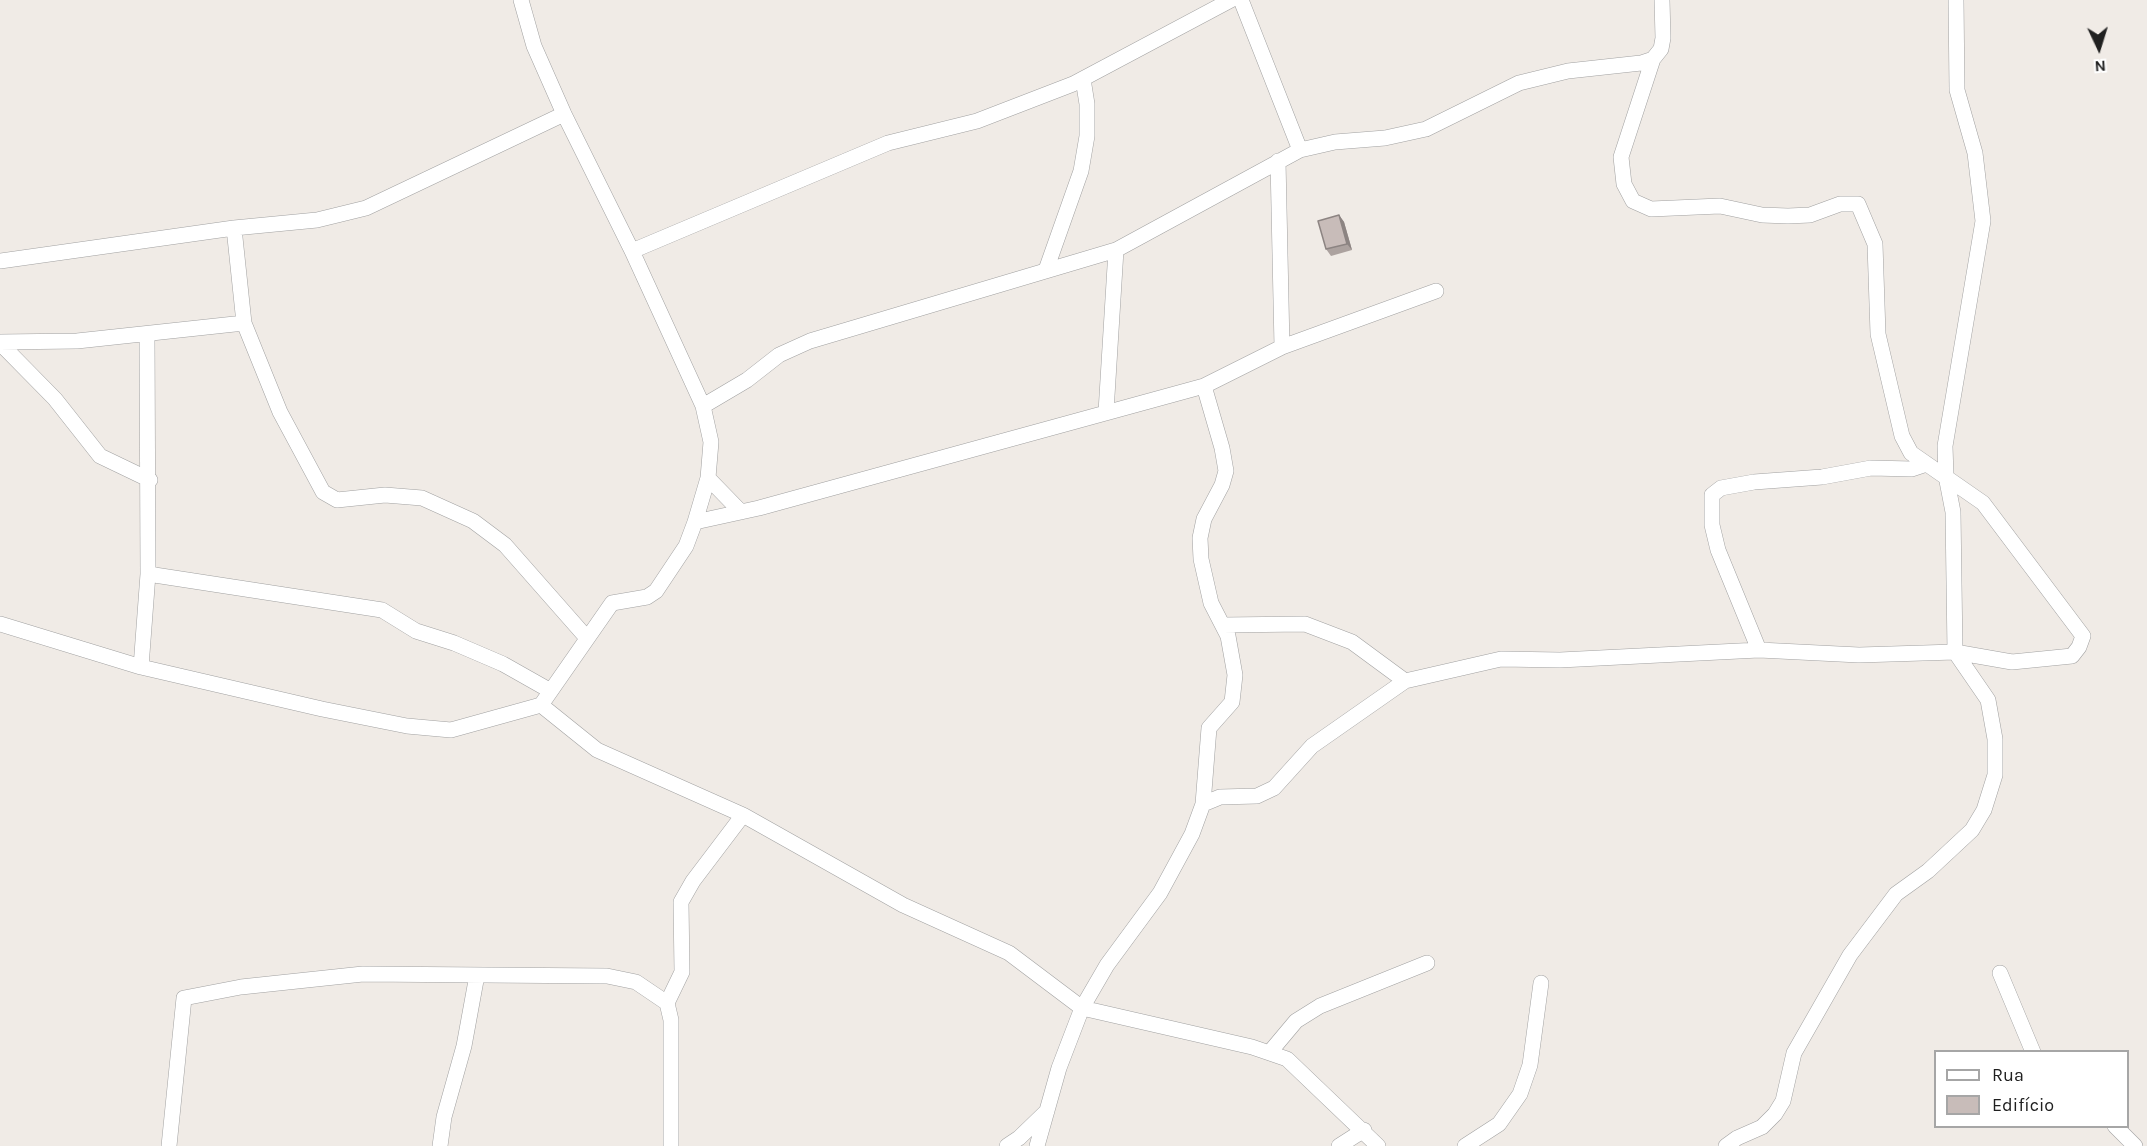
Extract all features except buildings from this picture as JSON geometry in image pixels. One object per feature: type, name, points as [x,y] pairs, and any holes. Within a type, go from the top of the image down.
[{"type":"street","points":[[0,624],[141,667],[322,710],[407,726],[451,730],[541,705],[549,690],[612,603],[647,597],[656,591],[686,546],[708,478],[711,442],[703,406],[632,251],[564,114],[534,46],[521,0]]},
{"type":"street","points":[[632,251],[888,143],[977,121],[1083,79],[1231,0]]},
{"type":"street","points":[[1241,0],[1300,150]]},
{"type":"street","points":[[1203,804],[1220,797],[1257,796],[1274,788],[1312,746],[1405,681],[1501,659],[1560,660],[1759,650],[1859,655],[1955,652],[2012,662],[2072,656],[2082,636],[1983,503],[1911,453],[1902,436],[1878,334],[1875,244],[1858,204],[1840,204],[1810,214],[1788,216],[1762,215],[1720,206],[1651,209],[1633,201],[1624,184],[1621,157],[1653,59],[1661,50],[1662,0]]},
{"type":"street","points":[[1726,1146],[1737,1138],[1762,1127],[1775,1114],[1783,1101],[1794,1053],[1850,955],[1896,894],[1928,871],[1972,830],[1984,810],[1995,775],[1995,739],[1988,700],[1955,652],[1953,512],[1946,476],[1945,446],[1983,221],[1975,153],[1957,90],[1956,0]]},
{"type":"street","points":[[703,406],[747,380],[779,355],[810,341],[1116,250],[1300,150],[1335,142],[1385,138],[1426,129],[1519,83],[1568,71],[1641,63],[1653,59]]},
{"type":"street","points":[[1046,270],[1082,171],[1087,136],[1083,79]]},
{"type":"street","points":[[0,261],[234,228],[317,220],[366,208],[564,114]]},
{"type":"street","points":[[1278,161],[1282,347]]},
{"type":"street","points":[[234,228],[244,323],[280,412],[323,492],[336,500],[385,495],[422,498],[473,521],[505,545],[586,637]]},
{"type":"street","points":[[1106,412],[1116,250]]},
{"type":"street","points":[[695,522],[741,512],[1204,386],[1282,347],[1436,291]]},
{"type":"street","points":[[0,342],[77,341],[244,323]]},
{"type":"street","points":[[141,667],[148,574],[150,480],[147,335]]},
{"type":"street","points":[[0,342],[55,399],[100,456],[150,480]]},
{"type":"street","points":[[1037,1146],[1059,1068],[1082,1008],[1107,965],[1160,893],[1192,834],[1203,804],[1209,728],[1232,702],[1235,675],[1228,636],[1211,603],[1201,559],[1200,538],[1204,519],[1222,485],[1226,471],[1222,448],[1204,386]]},
{"type":"street","points":[[1759,650],[1718,550],[1712,525],[1712,495],[1721,488],[1754,482],[1822,477],[1870,468],[1912,469],[1927,464]]},
{"type":"street","points":[[708,478],[741,512]]},
{"type":"street","points":[[148,574],[382,610],[416,631],[493,660],[549,690]]},
{"type":"street","points":[[1223,625],[1305,624],[1352,642],[1405,681]]},
{"type":"street","points":[[541,705],[597,750],[743,815],[903,905],[1010,952],[1082,1008],[1270,1052],[1287,1059],[1364,1130],[1378,1146]]},
{"type":"street","points":[[667,1003],[682,972],[681,902],[693,881],[743,815]]},
{"type":"street","points":[[1270,1052],[1296,1021],[1320,1006],[1427,963]]},
{"type":"street","points":[[2000,973],[2032,1050]]},
{"type":"street","points":[[169,1146],[184,998],[241,987],[363,974],[607,976],[636,982],[660,996],[667,1003],[671,1020],[671,1146]]},
{"type":"street","points":[[440,1146],[444,1117],[464,1046],[477,975]]},
{"type":"street","points":[[1465,1146],[1499,1124],[1520,1094],[1530,1065],[1541,983]]},
{"type":"street","points":[[1007,1146],[1019,1138],[1049,1108]]},
{"type":"street","points":[[2117,1128],[2135,1146]]},
{"type":"street","points":[[1339,1146],[1364,1130]]}]
